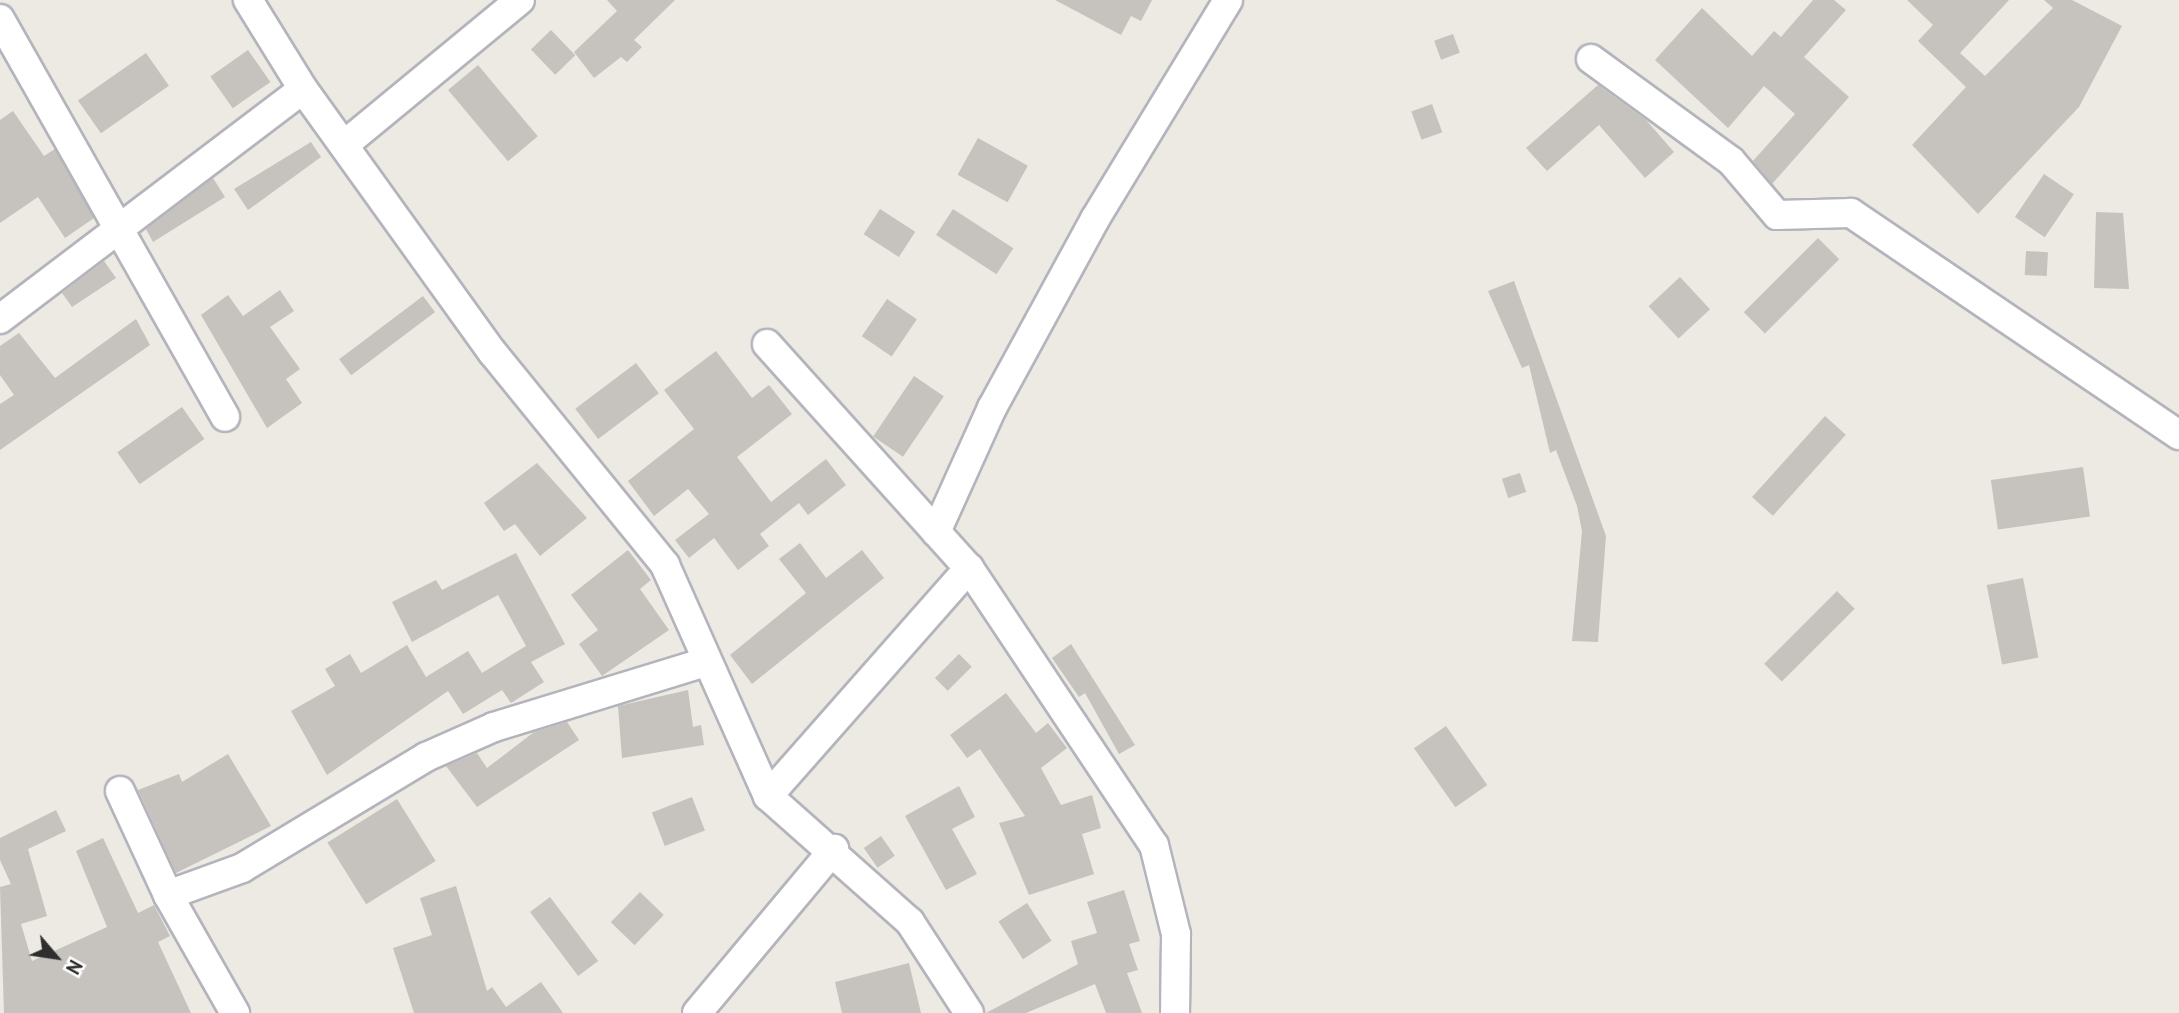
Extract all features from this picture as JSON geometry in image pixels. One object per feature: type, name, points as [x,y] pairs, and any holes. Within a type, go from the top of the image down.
[{"type":"street","points":[[248,0],[303,89],[493,353],[665,565],[705,662],[768,796],[834,849],[910,922],[969,1013]]},
{"type":"street","points":[[344,145],[520,0]]},
{"type":"street","points":[[936,531],[992,408],[1076,255],[1228,0]]},
{"type":"street","points":[[0,19],[121,223],[225,417]]},
{"type":"street","points":[[1591,59],[1731,161],[1777,215],[1851,213],[2179,435]]},
{"type":"street","points":[[0,319],[121,223],[303,89]]},
{"type":"street","points":[[767,344],[969,568],[1154,845],[1176,934],[1175,1013]]},
{"type":"street","points":[[768,796],[969,568]]},
{"type":"street","points":[[168,895],[242,868],[426,757],[494,727],[705,662]]},
{"type":"street","points":[[120,791],[168,895],[235,1013]]},
{"type":"street","points":[[697,1013],[834,849]]},
{"type":"building","points":[[607,0],[675,0],[634,40],[642,47],[627,62],[621,57],[594,78],[574,52],[617,11]]},
{"type":"building","points":[[1055,0],[1152,0],[1141,21],[1131,16],[1121,35]]},
{"type":"building","points":[[1813,0],[1834,0],[1846,10],[1804,57],[1849,97],[1772,184],[1753,161],[1795,114],[1764,86],[1728,128],[1655,60],[1702,8],[1752,56],[1774,31],[1781,37]]},
{"type":"building","points":[[1907,0],[2009,0],[1960,53],[1985,76],[2053,8],[2044,0],[2072,0],[2122,26],[2079,107],[1978,214],[1912,145],[1966,87],[1918,41],[1933,25]]},
{"type":"building","points":[[551,30],[575,55],[555,75],[531,49]]},
{"type":"building","points":[[1453,34],[1460,53],[1441,60],[1434,41]]},
{"type":"building","points":[[248,50],[270,82],[233,108],[210,76]]},
{"type":"building","points":[[146,53],[169,86],[101,133],[78,101]]},
{"type":"building","points":[[478,65],[538,136],[508,161],[448,90]]},
{"type":"building","points":[[1598,85],[1646,120],[1674,152],[1645,178],[1599,125],[1547,171],[1526,148]]},
{"type":"building","points":[[1432,104],[1442,132],[1422,140],[1411,112]]},
{"type":"building","points":[[13,111],[44,156],[55,149],[94,218],[65,238],[38,197],[0,223],[0,120]]},
{"type":"building","points":[[978,138],[1028,166],[1007,202],[958,175]]},
{"type":"building","points":[[311,142],[321,157],[248,210],[234,189]]},
{"type":"building","points":[[2044,174],[2074,194],[2045,237],[2015,217]]},
{"type":"building","points":[[213,178],[225,197],[153,242],[146,229]]},
{"type":"building","points":[[880,209],[915,232],[899,257],[864,234]]},
{"type":"building","points":[[953,209],[1013,248],[997,274],[936,235]]},
{"type":"building","points":[[2096,212],[2123,213],[2129,289],[2094,288]]},
{"type":"building","points":[[1818,238],[1839,259],[1765,333],[1744,312]]},
{"type":"building","points":[[2026,251],[2048,252],[2047,276],[2025,275]]},
{"type":"building","points":[[104,261],[116,278],[72,307],[62,293]]},
{"type":"building","points":[[1680,277],[1710,309],[1679,339],[1649,306]]},
{"type":"building","points":[[1514,281],[1606,536],[1598,642],[1572,641],[1582,531],[1577,506],[1556,450],[1550,453],[1529,365],[1522,368],[1488,291]]},
{"type":"building","points":[[280,290],[294,311],[270,327],[300,369],[286,379],[302,403],[267,428],[201,315],[228,295],[243,316]]},
{"type":"building","points":[[423,296],[435,312],[351,375],[339,359]]},
{"type":"building","points":[[887,299],[917,319],[892,356],[862,336]]},
{"type":"building","points":[[136,319],[150,345],[0,450],[0,404],[14,395],[0,375],[0,346],[19,333],[55,378]]},
{"type":"building","points":[[716,351],[752,398],[769,385],[792,414],[737,457],[771,502],[826,459],[846,485],[808,515],[799,503],[760,534],[769,546],[738,570],[714,538],[689,558],[675,540],[709,514],[688,489],[654,516],[628,481],[694,429],[664,390]]},
{"type":"building","points":[[636,363],[659,393],[598,439],[575,409]]},
{"type":"building","points":[[914,376],[944,396],[903,457],[873,437]]},
{"type":"building","points":[[182,407],[204,439],[140,484],[117,452]]},
{"type":"building","points":[[1825,416],[1846,435],[1773,516],[1752,497]]},
{"type":"building","points":[[537,463],[587,518],[540,556],[515,524],[504,531],[484,503]]},
{"type":"building","points":[[2083,467],[2090,517],[1998,529],[1991,480]]},
{"type":"building","points":[[1520,473],[1526,492],[1508,498],[1502,479]]},
{"type":"building","points":[[800,543],[826,578],[862,550],[884,578],[752,684],[730,655],[806,593],[779,559]]},
{"type":"building","points":[[628,550],[651,580],[640,589],[669,630],[602,676],[579,644],[598,630],[571,595]]},
{"type":"building","points":[[516,553],[565,644],[531,662],[544,682],[511,703],[502,690],[463,714],[448,691],[327,775],[291,711],[335,686],[325,669],[350,654],[361,673],[407,645],[426,677],[468,651],[482,673],[526,646],[498,595],[412,642],[392,602],[436,580],[442,590]]},
{"type":"building","points":[[2023,578],[2038,658],[2002,665],[1987,585]]},
{"type":"building","points":[[1837,591],[1855,609],[1782,682],[1764,664]]},
{"type":"building","points":[[1071,644],[1135,745],[1119,754],[1085,693],[1079,697],[1052,658]]},
{"type":"building","points":[[959,654],[972,667],[948,691],[935,678]]},
{"type":"building","points":[[688,690],[693,727],[701,725],[704,745],[622,758],[618,706]]},
{"type":"building","points":[[1006,693],[1036,733],[1048,723],[1067,748],[1041,768],[1061,805],[1092,795],[1101,828],[1082,834],[1094,874],[1029,895],[999,823],[1025,816],[980,749],[967,758],[950,735]]},
{"type":"building","points":[[567,722],[579,740],[477,807],[446,766],[477,753],[487,768],[534,732]]},
{"type":"building","points":[[1446,726],[1487,785],[1455,807],[1414,748]]},
{"type":"building","points":[[228,754],[271,826],[176,873],[138,790],[179,774],[182,782]]},
{"type":"building","points":[[959,786],[975,817],[952,829],[977,874],[946,890],[905,816]]},
{"type":"building","points":[[692,797],[705,831],[665,846],[652,812]]},
{"type":"building","points":[[397,799],[436,861],[366,904],[327,842]]},
{"type":"building","points":[[56,810],[66,831],[28,849],[47,916],[21,924],[32,961],[107,927],[76,851],[103,838],[138,913],[154,905],[170,936],[158,942],[191,1013],[4,1013],[0,887],[11,884],[0,860],[0,838]]},
{"type":"building","points":[[881,836],[895,856],[878,868],[864,848]]},
{"type":"building","points":[[456,886],[487,991],[492,987],[506,1007],[541,982],[563,1013],[414,1013],[393,948],[432,935],[420,898]]},
{"type":"building","points":[[1124,890],[1140,941],[1129,944],[1138,970],[1127,973],[1142,1013],[1106,1013],[1095,984],[1026,1013],[986,1013],[1078,964],[1071,941],[1097,933],[1087,902]]},
{"type":"building","points":[[640,892],[664,915],[635,945],[611,922]]},
{"type":"building","points":[[550,897],[598,961],[578,976],[530,912]]},
{"type":"building","points":[[1027,903],[1052,941],[1023,959],[998,922]]},
{"type":"building","points":[[909,963],[921,1013],[842,1013],[835,982]]}]
